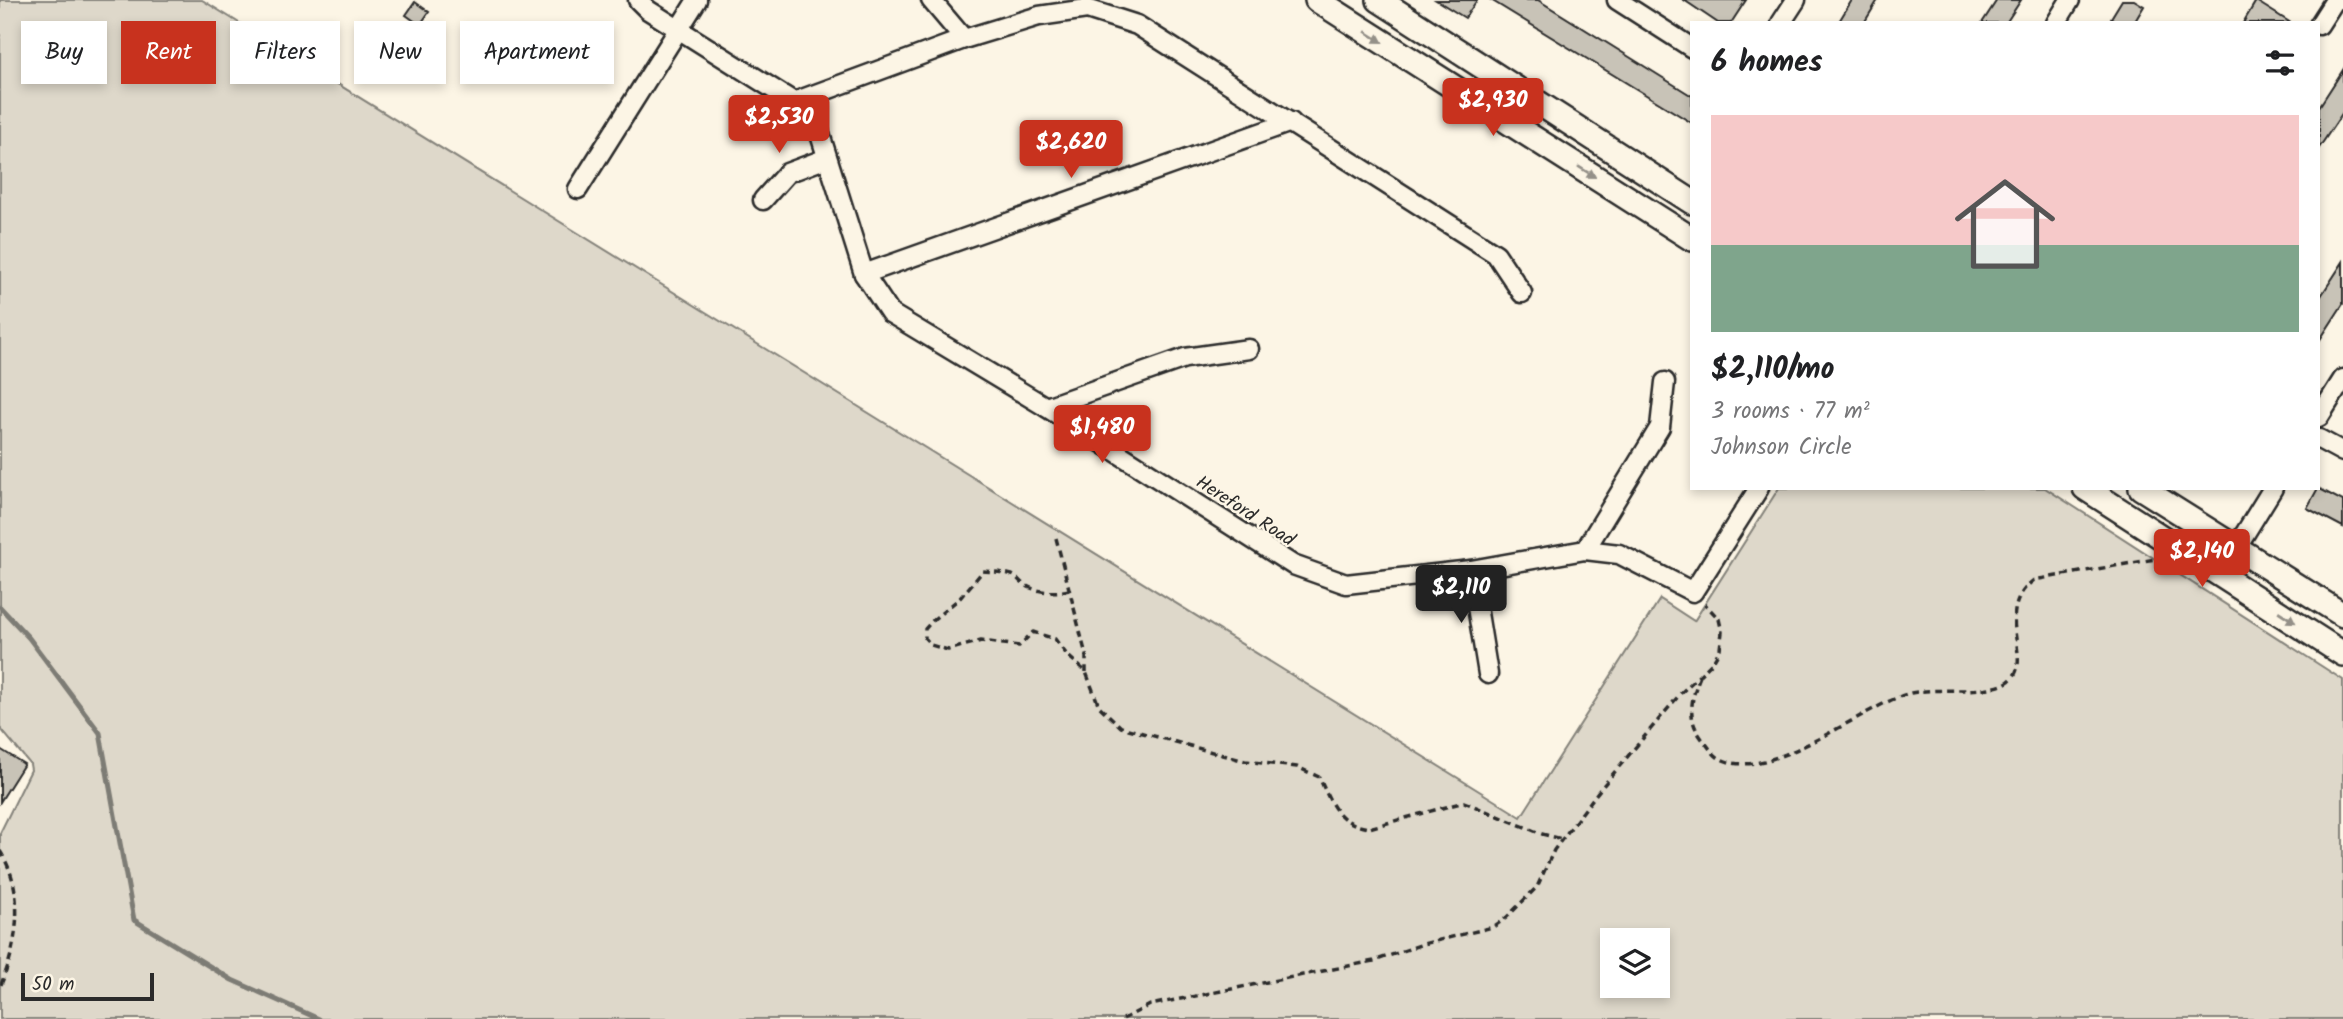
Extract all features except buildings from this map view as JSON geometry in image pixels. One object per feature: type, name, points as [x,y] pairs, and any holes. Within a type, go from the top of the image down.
[{"type":"main road","points":[[1317,0],[1690,238]]},
{"type":"main road","points":[[1380,0],[1690,201]]},
{"type":"main road","points":[[2088,490],[2343,654]]},
{"type":"main road","points":[[2144,490],[2343,615]]},
{"type":"street","name":"Hereford Road","points":[[638,0],[794,102],[819,131],[864,274],[890,313],[1046,407],[1293,565],[1346,584],[1471,570],[1585,551],[1619,554],[1693,592]]},
{"type":"street","points":[[578,189],[698,0]]},
{"type":"street","points":[[931,0],[964,39]]},
{"type":"street","points":[[1617,0],[1690,47]]},
{"type":"street","points":[[1782,21],[1796,0]]},
{"type":"street","points":[[2057,21],[2070,0]]},
{"type":"street","points":[[2320,23],[2335,0]]},
{"type":"street","points":[[794,102],[964,39],[1039,16],[1087,9],[1137,25],[1496,254],[1522,293]]},
{"type":"street","points":[[864,274],[1290,122]]},
{"type":"street","points":[[763,200],[787,173],[827,158]]},
{"type":"street","points":[[1046,407],[1185,358],[1250,349]]},
{"type":"street","points":[[2320,414],[2343,379]]},
{"type":"street","points":[[1585,551],[1660,427],[1665,383]]},
{"type":"street","points":[[2320,440],[2343,452]]},
{"type":"street","points":[[1693,592],[1758,490]]},
{"type":"street","points":[[2220,574],[2272,490]]},
{"type":"street","points":[[1471,570],[1488,674]]},
{"type":"path","points":[[1056,538],[1086,655],[1086,672],[1099,706],[1121,727],[1245,761],[1297,767],[1319,777],[1333,810],[1354,825],[1369,828],[1464,802],[1542,834],[1562,839]]},
{"type":"path","points":[[1700,674],[1689,703],[1697,732],[1719,759],[1743,766],[1806,747],[1909,694],[1948,688],[1994,689],[2011,680],[2018,667],[2013,607],[2022,590],[2034,580],[2155,559]]},
{"type":"path","points":[[1069,590],[1051,593],[1037,590],[1023,585],[1016,576],[1008,573],[983,570],[960,598],[925,629],[925,638],[930,645],[948,650],[981,641],[1018,646],[1033,632],[1055,639],[1067,655],[1086,672]]},
{"type":"path","points":[[1123,1019],[1150,1005],[1374,961],[1423,944],[1493,927],[1530,897],[1562,839],[1597,793],[1712,663],[1720,649],[1722,632],[1718,619],[1693,592]]},
{"type":"path","points":[[0,851],[10,867],[16,909],[16,935],[0,987]]},
{"type":"shaded area","points":[[0,0],[202,0],[236,21],[230,21],[230,84],[338,84],[1521,817],[1660,599],[1694,621],[1778,490],[2048,490],[2343,680],[2343,1019],[0,1019],[0,833],[31,770],[30,764],[0,728]]},
{"type":"waterway","points":[[0,607],[29,638],[100,733],[134,920],[232,980],[319,1019]]}]
